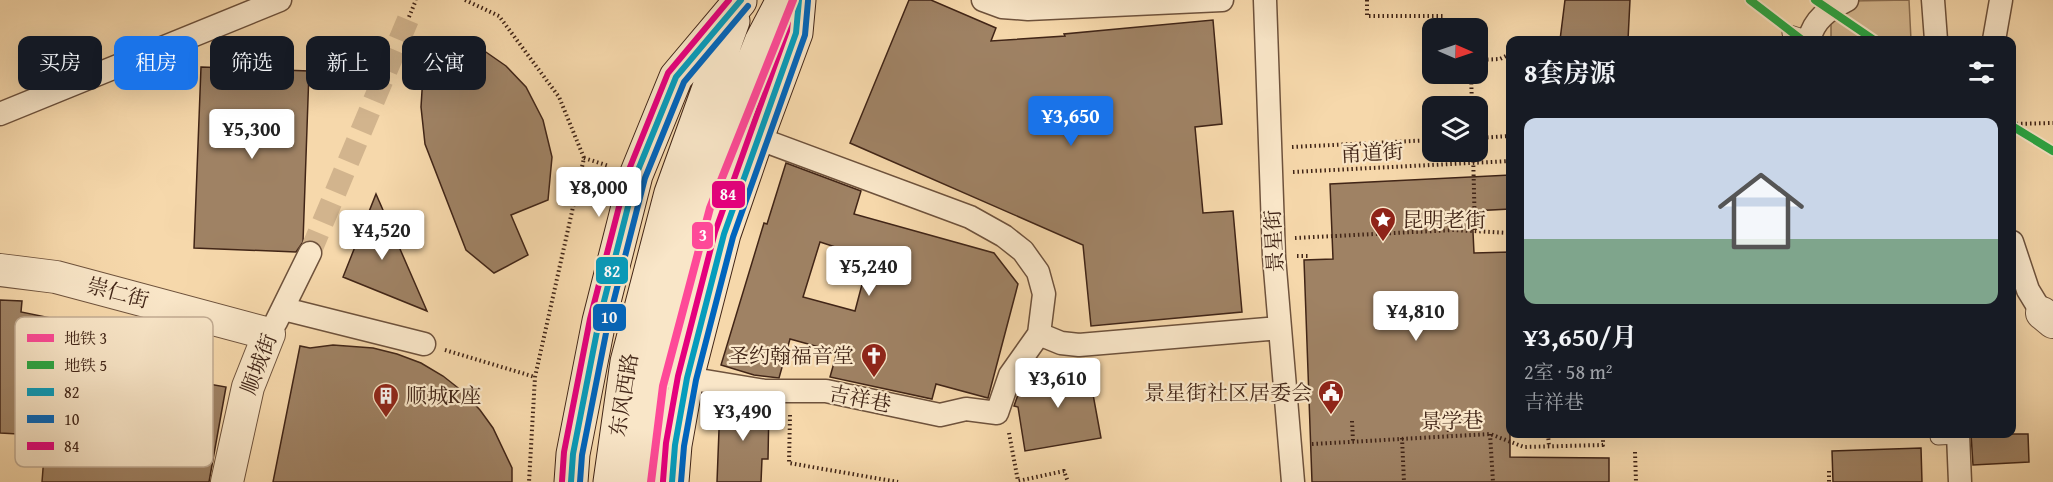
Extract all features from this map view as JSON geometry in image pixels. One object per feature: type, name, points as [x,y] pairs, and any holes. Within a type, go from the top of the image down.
[{"type":"main road","name":"东风西路","points":[[610,482],[627,362],[672,193],[740,0]]},
{"type":"main road","points":[[571,482],[573,454],[599,321],[636,175],[676,77],[740,0]]},
{"type":"main road","name":"东风西路","points":[[639,482],[654,367],[698,202],[761,42],[783,0]]},
{"type":"main road","points":[[672,482],[675,445],[687,378],[724,234],[796,33],[799,0]]},
{"type":"street","points":[[0,114],[280,0]]},
{"type":"street","points":[[983,0],[1002,7],[1028,9],[1222,0]]},
{"type":"street","name":"景星街","points":[[1264,0],[1270,173],[1279,328],[1293,482]]},
{"type":"street","points":[[1805,36],[1823,14],[1847,0]]},
{"type":"street","points":[[1933,0],[1936,36]]},
{"type":"street","points":[[1995,36],[2001,0]]},
{"type":"street","points":[[757,138],[970,217],[1023,251],[1038,272],[1044,294],[1039,334],[1010,375],[997,413]]},
{"type":"street","name":"顺城街","points":[[227,482],[248,387],[309,253]]},
{"type":"street","points":[[2016,254],[2028,290],[2048,317]]},
{"type":"street","name":"崇仁街","points":[[0,270],[56,277],[276,322]]},
{"type":"street","points":[[276,322],[424,344]]},
{"type":"street","points":[[1039,334],[1061,343],[1079,345],[1279,328]]},
{"type":"street","name":"吉祥巷","points":[[687,378],[765,391],[826,391],[940,415],[966,409],[997,413]]},
{"type":"street","points":[[1951,438],[1960,482]]},
{"type":"path","points":[[409,17],[416,0]]},
{"type":"path","points":[[465,0],[499,16],[559,97],[584,158],[535,376],[529,482]]},
{"type":"path","points":[[1367,0],[1367,16],[1443,16]]},
{"type":"path","points":[[1488,60],[1506,56]]},
{"type":"path","points":[[2016,124],[2053,123]]},
{"type":"path","points":[[1488,137],[1506,136]]},
{"type":"path","name":"甬道街","points":[[1269,148],[1422,140]]},
{"type":"path","name":"甬道街","points":[[1270,173],[1506,161]]},
{"type":"path","points":[[1473,163],[1475,231]]},
{"type":"path","points":[[1274,238],[1454,230],[1506,232]]},
{"type":"path","points":[[424,344],[535,376]]},
{"type":"path","points":[[791,392],[789,463],[898,482]]},
{"type":"path","points":[[997,413],[1008,424],[1018,481],[1064,471],[1068,482]]},
{"type":"path","points":[[1448,417],[1449,435]]},
{"type":"path","points":[[1352,421],[1353,441]]},
{"type":"path","points":[[1490,434],[1492,482]]},
{"type":"path","name":"景学巷","points":[[1289,445],[1490,434],[1524,447],[1549,447],[1603,445],[1603,438]]},
{"type":"path","points":[[1402,438],[1404,482]]},
{"type":"path","points":[[1548,438],[1549,447]]},
{"type":"path","points":[[1635,452],[1635,482]]},
{"type":"path","points":[[1829,471],[1830,482]]},
{"type":"shaded area","points":[[1909,0],[1911,36],[1831,36],[1831,15],[1851,1]]},
{"type":"building","points":[[909,0],[931,0],[996,28],[991,41],[1065,36],[1064,34],[1213,20],[1222,124],[1195,127],[1203,213],[1233,211],[1242,312],[1091,326],[1083,245],[850,143]]},
{"type":"building","points":[[1565,0],[1630,0],[1628,36],[1560,36]]},
{"type":"building","points":[[486,52],[506,66],[526,87],[543,120],[552,157],[548,200],[511,215],[528,255],[494,273],[466,250],[425,144],[421,107],[422,90],[486,90]]},
{"type":"building","points":[[201,67],[210,67],[210,90],[294,90],[294,70],[306,71],[306,90],[308,90],[303,242],[296,252],[194,248]]},
{"type":"building","points":[[786,163],[861,191],[854,214],[994,253],[1018,284],[988,398],[936,384],[932,399],[830,377],[837,352],[790,339],[779,378],[754,375],[721,365],[764,223],[767,224]],"holes":[[[820,242],[869,258],[855,311],[803,297]]]},
{"type":"building","points":[[1506,175],[1506,209],[1472,211],[1474,253],[1506,252],[1506,438],[1510,438],[1510,457],[1609,458],[1609,482],[1312,482],[1304,260],[1333,259],[1330,184]]},
{"type":"building","points":[[376,194],[427,311],[343,277]]},
{"type":"building","points":[[0,300],[22,301],[21,312],[46,317],[15,317],[15,434],[0,433]]},
{"type":"building","name":"顺城K座","points":[[333,345],[373,348],[397,354],[421,363],[443,376],[462,391],[493,428],[512,468],[512,482],[273,482],[300,346],[310,348]]},
{"type":"building","points":[[1088,367],[1101,438],[1025,451],[1018,407],[1014,406],[1024,378]]},
{"type":"building","points":[[213,385],[226,387],[213,460]]},
{"type":"building","points":[[720,404],[769,405],[768,459],[762,459],[761,482],[717,482]]},
{"type":"building","points":[[2016,434],[2028,434],[2029,462],[1973,465],[1971,438],[2016,438]]},
{"type":"building","points":[[1921,448],[1922,482],[1833,482],[1832,451]]},
{"type":"building","points":[[43,467],[212,467],[209,482],[42,482]]},
{"type":"tunnel","points":[[310,253],[409,17]]},
{"type":"metro line","name":"3","points":[[651,482],[663,386],[710,208],[793,0]]},
{"type":"metro line","name":"5","points":[[1750,0],[1797,36]]},
{"type":"metro line","name":"5","points":[[1815,0],[1868,36]]},
{"type":"metro line","name":"5","points":[[2016,128],[2053,151]]},
{"type":"transit line","name":"84","points":[[562,481],[564,452],[590,319],[628,172],[668,73],[729,0]]},
{"type":"transit line","name":"82","points":[[571,482],[573,454],[599,321],[636,175],[676,77],[741,0]]},
{"type":"transit line","name":"84","points":[[663,481],[666,443],[678,376],[715,232],[787,31],[790,0]]},
{"type":"transit line","name":"82","points":[[672,482],[675,445],[687,378],[724,234],[796,33],[799,0]]},
{"type":"transit line","name":"10","points":[[681,482],[684,446],[696,380],[733,237],[805,35],[808,1]]},
{"type":"transit line","name":"10","points":[[580,482],[582,455],[608,323],[645,178],[684,82],[748,6]]},
{"type":"place","name":"昆明老街","points":[[1383,243]]},
{"type":"place","name":"圣约翰福音堂","points":[[874,379]]},
{"type":"place","name":"景星街社区居委会","points":[[1331,416]]},
{"type":"place","name":"顺城K座","points":[[386,419]]}]
